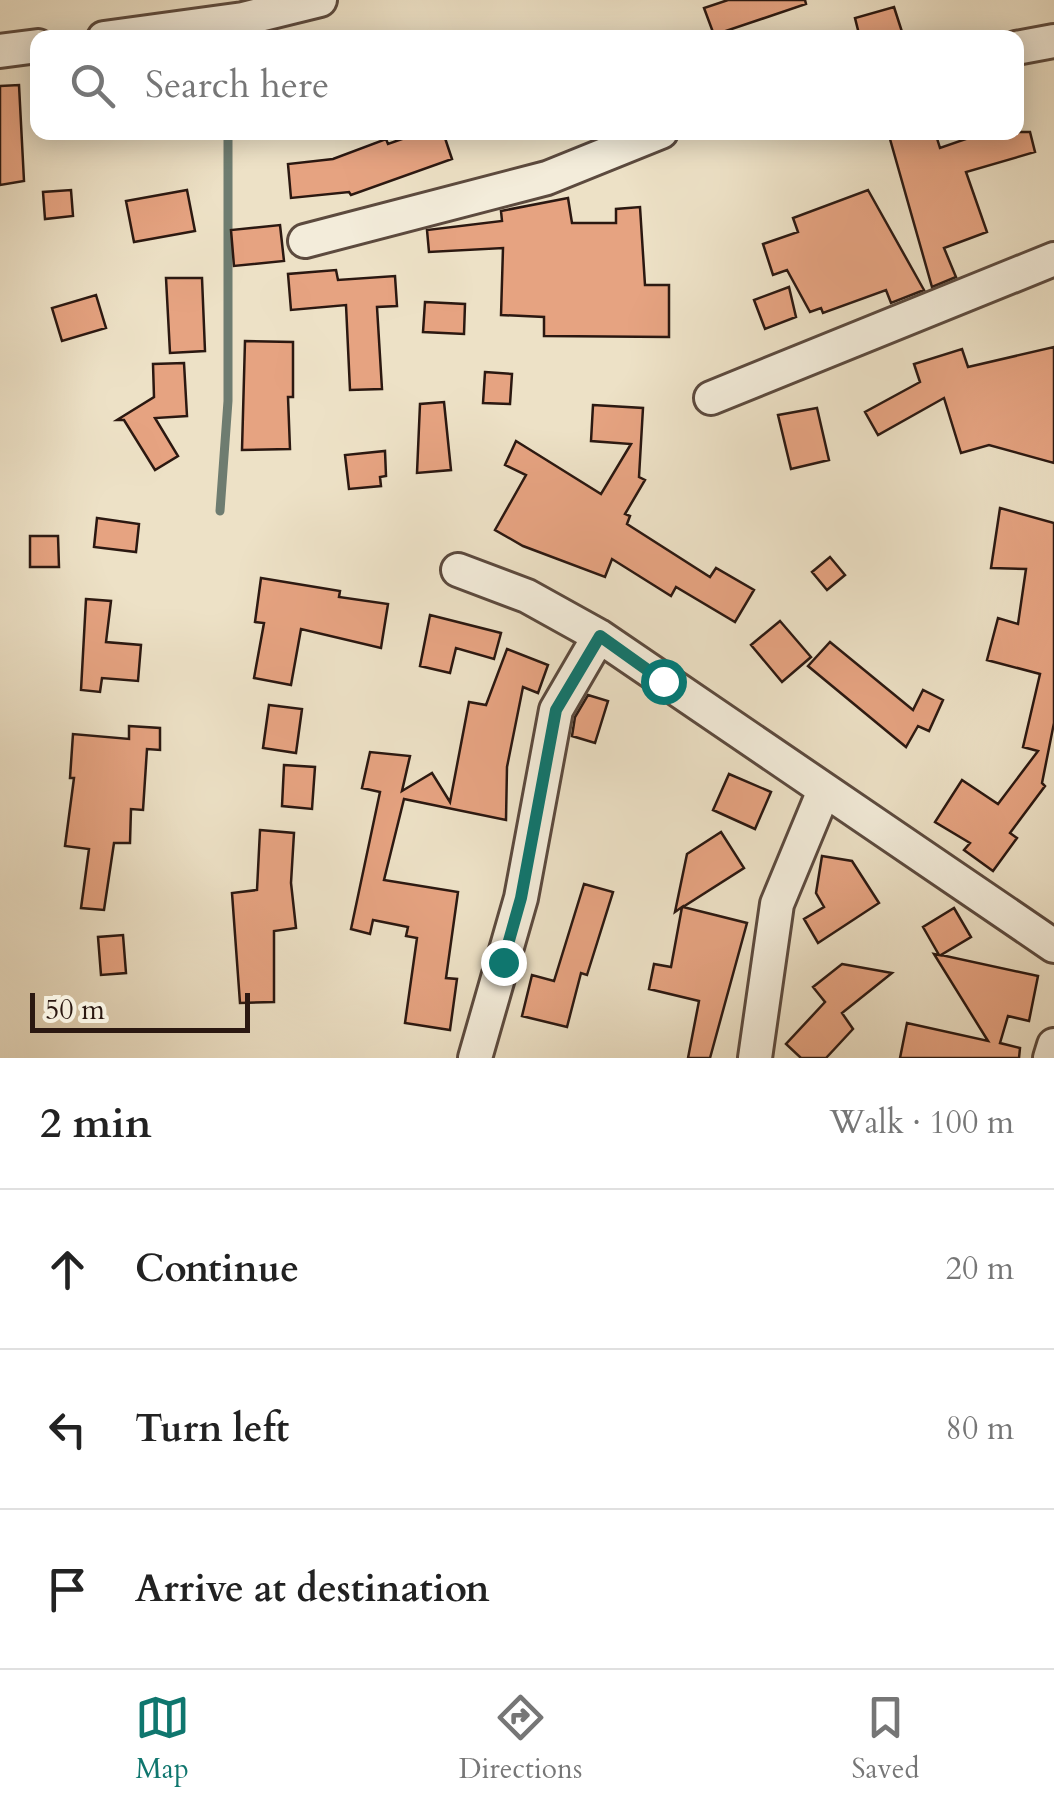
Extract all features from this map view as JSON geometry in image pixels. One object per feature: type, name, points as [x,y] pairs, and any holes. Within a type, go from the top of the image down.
[{"type":"street","points":[[163,30],[230,21],[320,0]]},
{"type":"street","points":[[1024,47],[1054,42]]},
{"type":"street","points":[[0,51],[30,47]]},
{"type":"street","points":[[305,240],[547,178],[641,140]]},
{"type":"street","points":[[712,398],[1054,259]]},
{"type":"street","points":[[458,570],[527,596],[600,636],[822,793],[1054,946]]},
{"type":"street","points":[[476,1058],[521,898],[556,710],[600,636]]},
{"type":"street","points":[[754,1058],[777,904],[822,793]]},
{"type":"street","points":[[1050,1058],[1054,1045]]},
{"type":"building","points":[[728,0],[805,0],[806,4],[729,30],[712,30],[704,8]]},
{"type":"building","points":[[894,7],[901,30],[858,30],[855,18]]},
{"type":"building","points":[[19,85],[24,181],[0,185],[0,86]]},
{"type":"building","points":[[1024,132],[1030,132],[1035,152],[966,172],[987,232],[944,248],[956,277],[932,287],[890,140],[938,140],[940,148],[963,140],[1024,140]]},
{"type":"building","points":[[383,140],[388,144],[399,140],[446,140],[452,159],[351,195],[349,192],[291,198],[288,164],[333,159]]},
{"type":"building","points":[[71,190],[73,216],[45,219],[43,192]]},
{"type":"building","points":[[187,190],[195,231],[134,242],[126,201]]},
{"type":"building","points":[[868,190],[924,290],[891,303],[886,290],[823,313],[821,308],[810,312],[787,270],[773,275],[763,244],[798,232],[793,218]]},
{"type":"building","points":[[568,198],[572,223],[616,223],[616,209],[640,207],[645,285],[669,285],[669,337],[544,336],[544,317],[501,315],[503,248],[429,252],[427,230],[502,221],[501,211]]},
{"type":"building","points":[[280,225],[284,261],[234,266],[231,230]]},
{"type":"building","points":[[336,270],[338,280],[395,276],[397,306],[377,307],[382,389],[350,390],[346,305],[291,310],[288,274]]},
{"type":"building","points":[[166,278],[202,278],[205,351],[170,353]]},
{"type":"building","points":[[789,287],[796,317],[765,329],[754,300]]},
{"type":"building","points":[[96,295],[106,328],[62,341],[52,308]]},
{"type":"building","points":[[425,302],[465,304],[464,334],[423,332]]},
{"type":"building","points":[[245,341],[293,342],[293,397],[288,397],[290,449],[242,450]]},
{"type":"building","points":[[1054,347],[1054,463],[989,445],[961,453],[944,398],[878,435],[865,412],[920,382],[914,364],[962,349],[968,367]]},
{"type":"building","points":[[184,363],[187,416],[155,418],[178,456],[155,470],[124,420],[117,420],[154,397],[153,364]]},
{"type":"building","points":[[485,372],[512,374],[510,404],[483,403]]},
{"type":"building","points":[[444,402],[451,470],[417,473],[420,404]]},
{"type":"building","points":[[593,405],[643,408],[639,477],[645,480],[625,514],[630,516],[627,524],[710,577],[716,568],[754,590],[735,622],[676,587],[671,596],[612,559],[605,577],[523,546],[495,530],[526,475],[505,465],[516,441],[601,494],[631,444],[591,441]]},
{"type":"building","points":[[817,408],[829,460],[791,469],[778,415]]},
{"type":"building","points":[[385,451],[386,476],[380,477],[381,486],[349,489],[345,455]]},
{"type":"building","points":[[1000,508],[1054,523],[1054,723],[1042,783],[1045,786],[1010,833],[1017,838],[993,871],[964,850],[970,843],[935,822],[962,780],[998,804],[1038,751],[1023,747],[1040,674],[987,660],[998,618],[1018,624],[1026,569],[991,568]]},
{"type":"building","points":[[97,518],[139,524],[136,552],[94,547]]},
{"type":"building","points":[[30,536],[58,536],[59,567],[30,567]]},
{"type":"building","points":[[830,557],[845,575],[827,590],[812,572]]},
{"type":"building","points":[[261,578],[340,591],[339,597],[388,604],[381,648],[301,629],[291,685],[254,678],[264,623],[255,622]]},
{"type":"building","points":[[86,599],[111,601],[106,642],[141,645],[138,681],[102,678],[100,692],[81,690]]},
{"type":"building","points":[[430,615],[501,633],[494,659],[456,648],[450,673],[420,666]]},
{"type":"building","points":[[780,621],[811,657],[782,682],[751,645]]},
{"type":"building","points":[[830,642],[913,710],[923,690],[943,700],[929,731],[918,726],[906,747],[808,666]]},
{"type":"building","points":[[507,649],[548,665],[538,693],[523,687],[507,767],[506,820],[404,799],[384,880],[458,892],[446,978],[457,979],[450,1030],[405,1023],[417,938],[406,936],[408,927],[373,920],[370,934],[351,929],[380,792],[362,788],[370,752],[410,756],[402,791],[432,773],[450,802],[469,702],[486,705]]},
{"type":"building","points":[[588,695],[608,701],[595,743],[572,736],[575,717]]},
{"type":"building","points":[[269,705],[302,709],[296,753],[263,748]]},
{"type":"building","points":[[129,726],[160,728],[160,750],[147,749],[143,810],[131,809],[130,843],[114,843],[104,910],[81,908],[89,849],[65,846],[74,778],[70,778],[73,734],[129,739]]},
{"type":"building","points":[[284,765],[315,767],[312,809],[282,806]]},
{"type":"building","points":[[729,774],[771,792],[755,829],[713,810]]},
{"type":"building","points":[[260,830],[294,833],[291,883],[296,928],[274,931],[274,1002],[240,1003],[232,893],[257,890]]},
{"type":"building","points":[[721,832],[744,868],[683,907],[747,923],[710,1058],[688,1058],[699,1001],[649,989],[654,964],[671,967],[682,907],[675,912],[687,854]]},
{"type":"building","points":[[822,856],[852,861],[879,903],[818,943],[804,919],[824,907],[816,893]]},
{"type":"building","points":[[584,884],[613,892],[587,975],[581,973],[567,1027],[522,1016],[532,975],[554,981]]},
{"type":"building","points":[[954,908],[971,937],[941,955],[1038,976],[1029,1021],[1008,1016],[1000,1043],[1020,1048],[1019,1058],[900,1058],[907,1023],[988,1041],[934,954],[939,955],[923,927]]},
{"type":"building","points":[[123,935],[126,973],[101,975],[98,937]]},
{"type":"building","points":[[842,964],[892,973],[842,1013],[853,1029],[826,1058],[801,1058],[786,1044],[825,1002],[813,987]]},
{"type":"waterway","points":[[220,511],[228,401],[228,140]]},
{"type":"route","points":[[503,962],[521,898],[556,710],[600,636],[663,681]]}]
